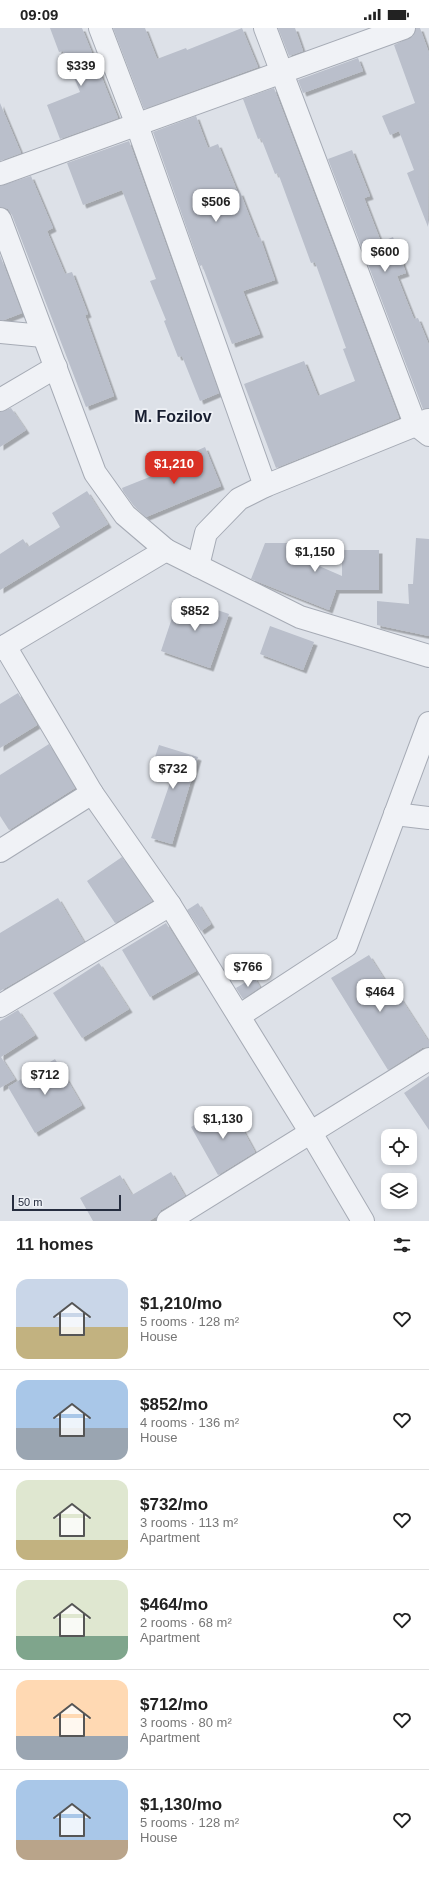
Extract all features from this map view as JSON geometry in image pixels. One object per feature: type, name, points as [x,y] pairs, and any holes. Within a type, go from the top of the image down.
[{"type":"street","points":[[100,28],[137,125],[265,486]]},
{"type":"street","points":[[198,566],[206,533],[239,499],[265,486],[424,426],[281,72],[265,28]]},
{"type":"street","points":[[0,174],[404,28]]},
{"type":"street","points":[[0,220],[42,336],[56,367],[95,473],[125,515],[166,550],[300,617],[429,656]]},
{"type":"street","points":[[0,332],[42,336]]},
{"type":"street","points":[[0,400],[56,367]]},
{"type":"street","points":[[166,550],[3,648],[92,793],[170,905],[311,1133],[363,1221]]},
{"type":"street","points":[[239,1016],[346,946],[429,723]]},
{"type":"street","points":[[0,851],[92,793]]},
{"type":"street","points":[[395,814],[429,818]]},
{"type":"street","points":[[0,1006],[170,905]]},
{"type":"street","points":[[168,1221],[429,1059]]},
{"type":"building","points":[[50,28],[82,28],[118,118],[60,139],[47,105],[80,92],[63,51],[59,52]]},
{"type":"building","points":[[113,28],[145,28],[157,59],[186,48],[187,50],[242,28],[258,67],[144,109]]},
{"type":"building","points":[[278,28],[295,28],[303,51],[289,56]]},
{"type":"building","points":[[416,28],[420,28],[429,53],[428,227],[407,173],[414,170],[399,131],[390,135],[382,116],[415,103],[394,45],[413,36]]},
{"type":"building","points":[[358,58],[363,71],[303,93],[298,80]]},
{"type":"building","points":[[274,88],[399,418],[276,468],[244,384],[304,361],[318,396],[355,381],[343,349],[346,348],[315,262],[311,263],[278,173],[275,174],[261,138],[258,139],[243,99]]},
{"type":"building","points":[[0,103],[21,153],[0,161]]},
{"type":"building","points":[[196,116],[208,148],[218,144],[238,193],[240,192],[258,238],[260,237],[275,280],[243,291],[260,334],[232,344],[202,265],[200,266],[153,132]]},
{"type":"building","points":[[129,141],[219,393],[200,401],[182,356],[178,357],[164,321],[166,320],[150,281],[156,279],[122,190],[83,205],[67,163]]},
{"type":"building","points":[[352,150],[370,196],[364,198],[381,242],[393,237],[406,273],[397,276],[414,319],[418,318],[429,345],[429,408],[423,409],[328,159]]},
{"type":"building","points":[[31,176],[53,228],[47,231],[65,274],[72,272],[88,314],[85,315],[114,396],[86,407],[12,215],[8,209],[0,207],[0,186]]},
{"type":"building","points":[[0,255],[22,313],[4,320],[0,320]]},
{"type":"building","points":[[11,408],[26,430],[0,447],[0,412]]},
{"type":"building","points":[[205,447],[221,486],[146,517],[134,506],[123,491],[122,488],[187,462],[185,456]]},
{"type":"building","points":[[87,491],[108,524],[0,590],[0,554],[23,539],[28,547],[60,527],[52,513]]},
{"type":"building","points":[[416,538],[429,539],[429,636],[377,625],[377,601],[409,604],[408,584],[413,584]]},
{"type":"building","points":[[265,543],[307,543],[310,562],[342,576],[342,550],[379,550],[379,590],[336,590],[329,610],[251,579]]},
{"type":"building","points":[[179,597],[229,614],[210,668],[161,651]]},
{"type":"building","points":[[270,626],[314,642],[303,670],[260,654]]},
{"type":"building","points":[[18,693],[37,725],[0,748],[0,704]]},
{"type":"building","points":[[49,744],[75,788],[9,830],[0,816],[0,775]]},
{"type":"building","points":[[159,745],[198,757],[172,844],[151,838],[172,777],[151,769]]},
{"type":"building","points":[[122,857],[152,901],[115,923],[87,881]]},
{"type":"building","points":[[58,898],[84,942],[0,991],[0,933]]},
{"type":"building","points":[[198,903],[211,924],[201,931],[187,910]]},
{"type":"building","points":[[166,923],[196,971],[150,997],[122,950]]},
{"type":"building","points":[[369,955],[397,999],[400,997],[429,1042],[429,1047],[422,1048],[388,1070],[331,978]]},
{"type":"building","points":[[99,963],[129,1009],[82,1038],[53,993]]},
{"type":"building","points":[[254,977],[260,987],[243,999],[236,988]]},
{"type":"building","points":[[18,1010],[35,1035],[1,1057],[15,1079],[0,1088],[0,1021]]},
{"type":"building","points":[[55,1059],[82,1105],[35,1133],[8,1087]]},
{"type":"building","points":[[429,1076],[429,1130],[404,1093]]},
{"type":"building","points":[[230,1106],[255,1152],[218,1175],[191,1127]]},
{"type":"building","points":[[171,1172],[185,1196],[161,1210],[157,1216],[149,1221],[93,1221],[80,1198],[120,1175],[132,1195]]},
{"type":"district","name":"M. Fozilov","points":[[173,416]]}]
